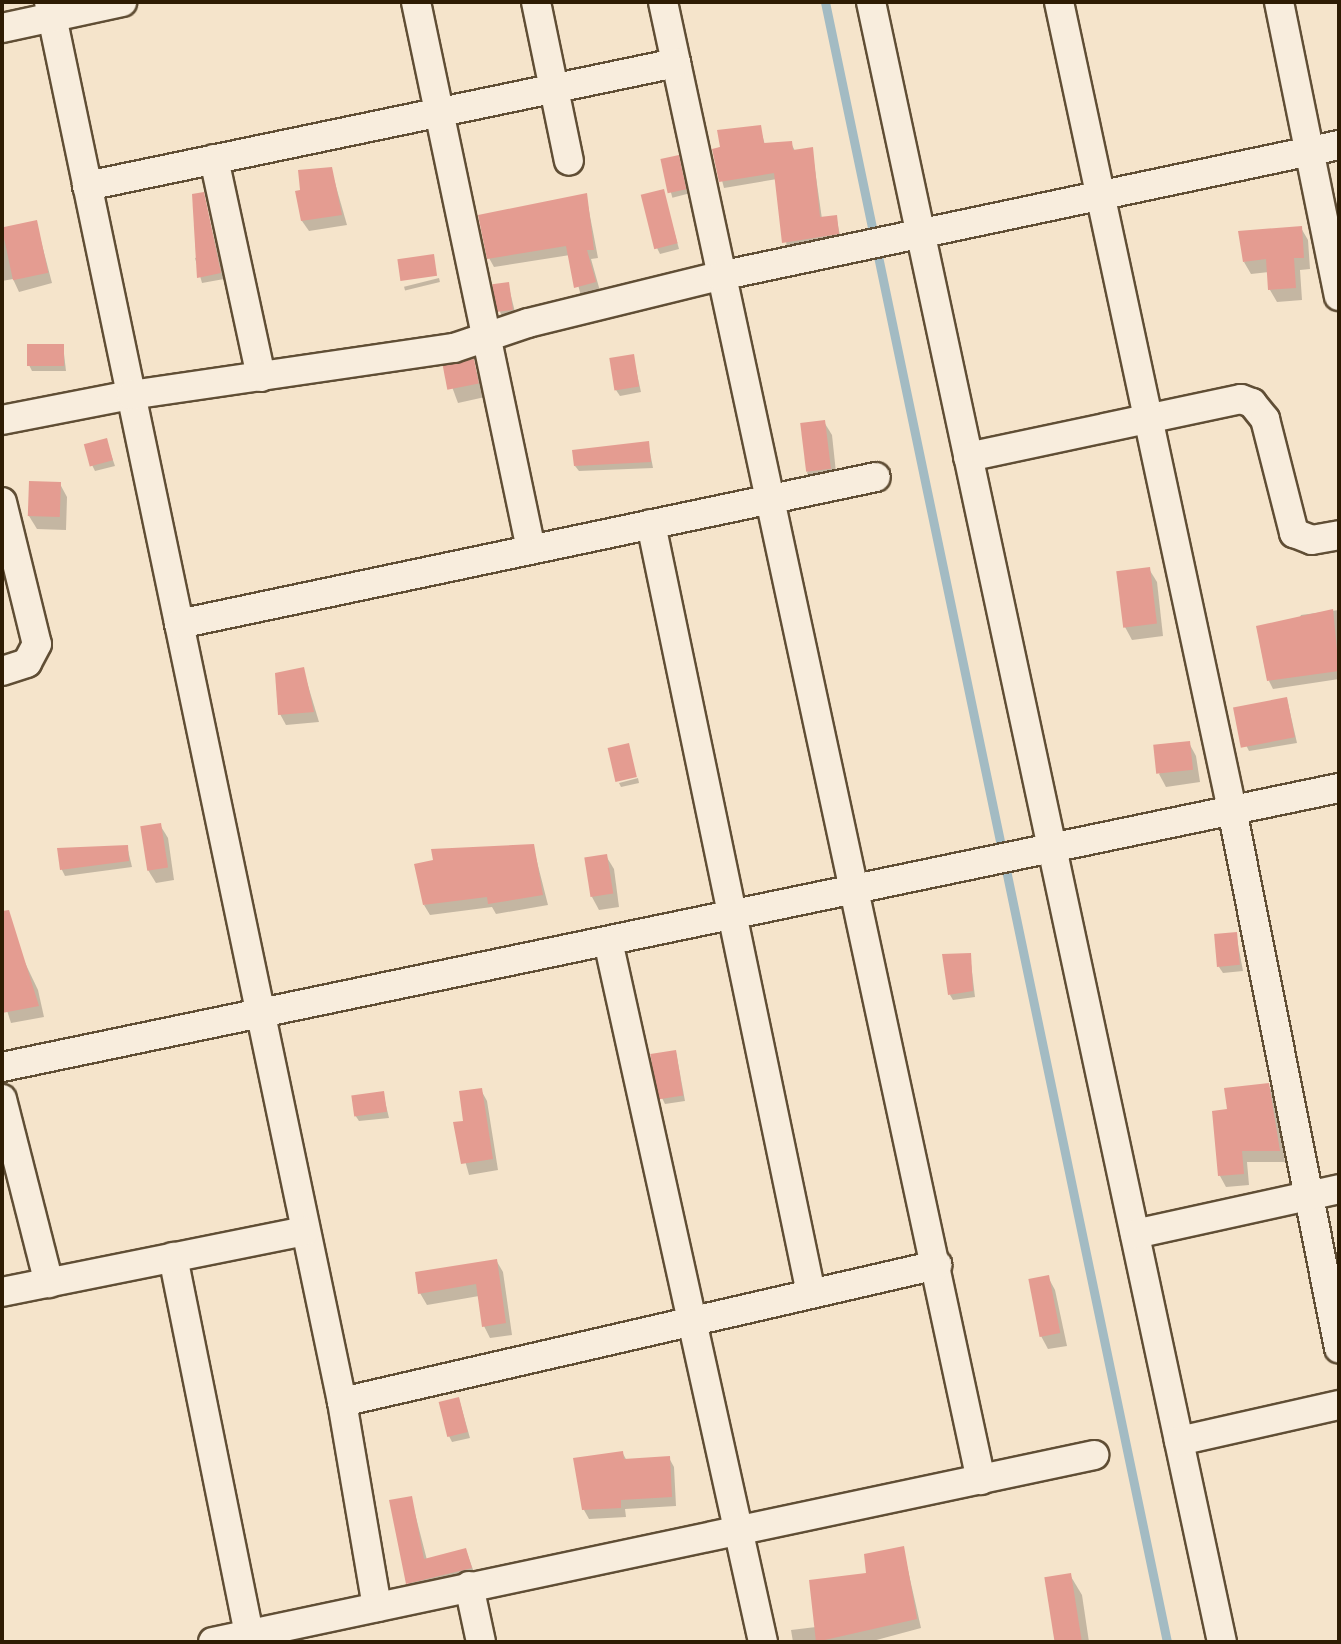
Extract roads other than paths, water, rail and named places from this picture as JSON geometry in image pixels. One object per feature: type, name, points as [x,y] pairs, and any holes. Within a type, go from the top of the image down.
[{"type":"street","points":[[2,28],[51,9],[122,2]]},
{"type":"street","points":[[416,2],[531,549]]},
{"type":"street","points":[[536,2],[569,161]]},
{"type":"street","points":[[663,2],[768,501],[856,889],[981,1480]]},
{"type":"street","points":[[871,2],[1222,1642]]},
{"type":"street","points":[[1059,2],[1098,195],[1232,810],[1339,1348]]},
{"type":"street","points":[[1279,2],[1339,296]]},
{"type":"street","points":[[51,9],[342,1402],[377,1607]]},
{"type":"street","points":[[87,186],[438,110],[676,63]]},
{"type":"street","points":[[2,420],[131,395],[424,354],[485,339],[528,323],[720,276],[920,231],[1339,145]]},
{"type":"street","points":[[214,159],[261,377]]},
{"type":"street","points":[[968,457],[1232,398],[1252,403],[1265,419],[1294,533],[1312,540],[1339,535]]},
{"type":"street","points":[[179,624],[876,477]]},
{"type":"street","points":[[2,502],[37,644],[27,663],[2,671]]},
{"type":"street","points":[[651,524],[811,1293]]},
{"type":"street","points":[[2,1067],[1339,788]]},
{"type":"street","points":[[608,941],[763,1642]]},
{"type":"street","points":[[2,1099],[49,1283]]},
{"type":"street","points":[[1135,1234],[1339,1189]]},
{"type":"street","points":[[2,1292],[305,1231]]},
{"type":"street","points":[[173,1257],[249,1635]]},
{"type":"street","points":[[342,1402],[937,1265]]},
{"type":"street","points":[[1179,1441],[1339,1405]]},
{"type":"street","points":[[213,1642],[1094,1455]]},
{"type":"street","points":[[469,1586],[481,1642]]},
{"type":"waterway","points":[[825,2],[1167,1642]]}]
